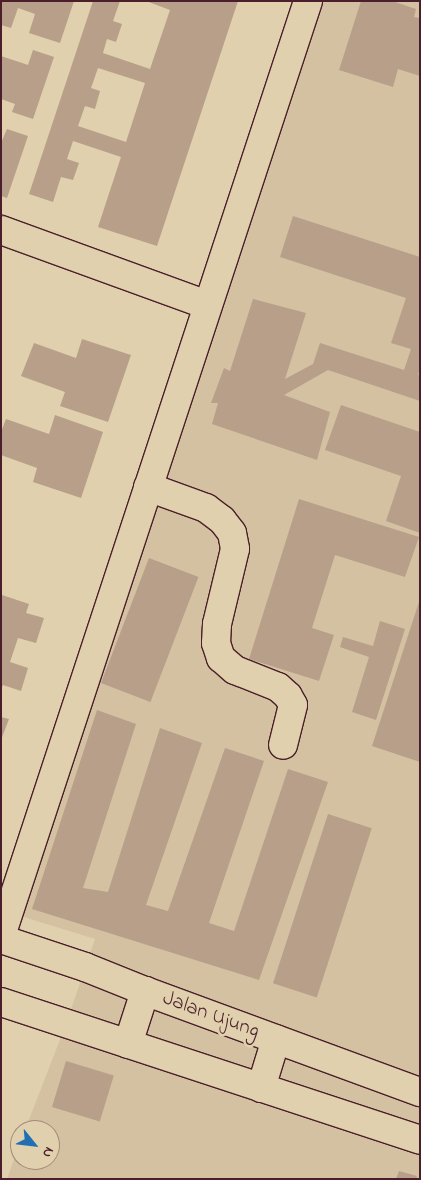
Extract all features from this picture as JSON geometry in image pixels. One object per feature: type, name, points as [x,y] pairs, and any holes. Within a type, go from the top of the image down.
[{"type":"street","points":[[1,937],[308,1]]},
{"type":"street","points":[[1,230],[207,305]]},
{"type":"street","points":[[148,487],[206,508],[222,520],[232,533],[235,549],[217,624],[216,643],[221,658],[235,670],[278,687],[288,696],[292,705],[283,745]]},
{"type":"street","name":"Jalan Ujung","points":[[1,937],[420,1092]]},
{"type":"street","points":[[128,1044],[145,991]]},
{"type":"street","points":[[1,1002],[420,1140]]},
{"type":"street","points":[[261,1088],[276,1039]]},
{"type":"shaded area","points":[[320,1],[420,1],[420,1179],[7,1179],[10,1170],[60,1170],[60,1120],[29,1120],[66,1024],[95,939],[1,910]]},
{"type":"building","points":[[1,1],[74,1],[60,43],[29,33],[35,14],[18,8],[11,28],[1,25]]},
{"type":"building","points":[[93,1],[120,1],[113,21],[122,24],[116,42],[107,39],[103,53],[150,69],[170,10],[146,1],[238,1],[157,246],[98,227],[121,157],[73,141],[67,159],[79,163],[73,180],[61,177],[53,202],[29,194]],"holes":[[[98,68],[145,83],[126,142],[78,126],[85,106],[95,109],[100,91],[91,88]]]},
{"type":"building","points":[[361,1],[392,1],[416,9],[414,17],[420,18],[420,76],[398,69],[393,87],[339,70]]},
{"type":"building","points":[[33,50],[54,57],[33,119],[12,112],[15,104],[1,99],[1,56],[28,65]]},
{"type":"building","points":[[7,129],[28,136],[7,198],[1,196],[1,143]]},
{"type":"building","points":[[293,216],[420,257],[420,368],[418,375],[420,375],[420,401],[328,370],[284,395],[330,412],[317,460],[212,424],[218,403],[211,403],[224,368],[230,371],[253,299],[306,313],[285,379],[313,364],[320,343],[404,370],[411,349],[391,343],[406,298],[280,257]]},
{"type":"building","points":[[82,339],[131,355],[108,422],[60,406],[65,392],[21,376],[34,343],[76,358]]},
{"type":"building","points":[[341,405],[420,432],[420,533],[386,521],[401,476],[325,450]]},
{"type":"building","points":[[55,415],[103,432],[81,498],[33,482],[37,468],[1,455],[1,432],[6,419],[49,434]]},
{"type":"building","points":[[299,499],[419,537],[405,577],[335,555],[312,628],[334,635],[319,681],[249,659]]},
{"type":"building","points":[[149,558],[198,577],[150,702],[101,683]]},
{"type":"building","points":[[2,595],[29,604],[26,613],[44,618],[36,643],[18,638],[10,662],[28,668],[21,691],[3,685],[1,689]]},
{"type":"building","points":[[420,602],[420,762],[372,746]]},
{"type":"building","points":[[380,621],[405,629],[376,720],[352,712],[369,657],[340,647],[343,637],[373,646]]},
{"type":"building","points":[[97,710],[136,724],[83,888],[108,892],[160,728],[202,743],[146,905],[168,911],[225,748],[264,761],[209,923],[234,931],[288,769],[328,782],[259,980],[32,909]]},
{"type":"building","points":[[1,717],[9,719],[1,740]]},
{"type":"building","points":[[328,814],[372,828],[317,998],[273,983]]},
{"type":"building","points":[[66,1061],[114,1076],[100,1122],[52,1107]]},
{"type":"building","points":[[399,1171],[417,1176],[416,1179],[396,1179]]}]
